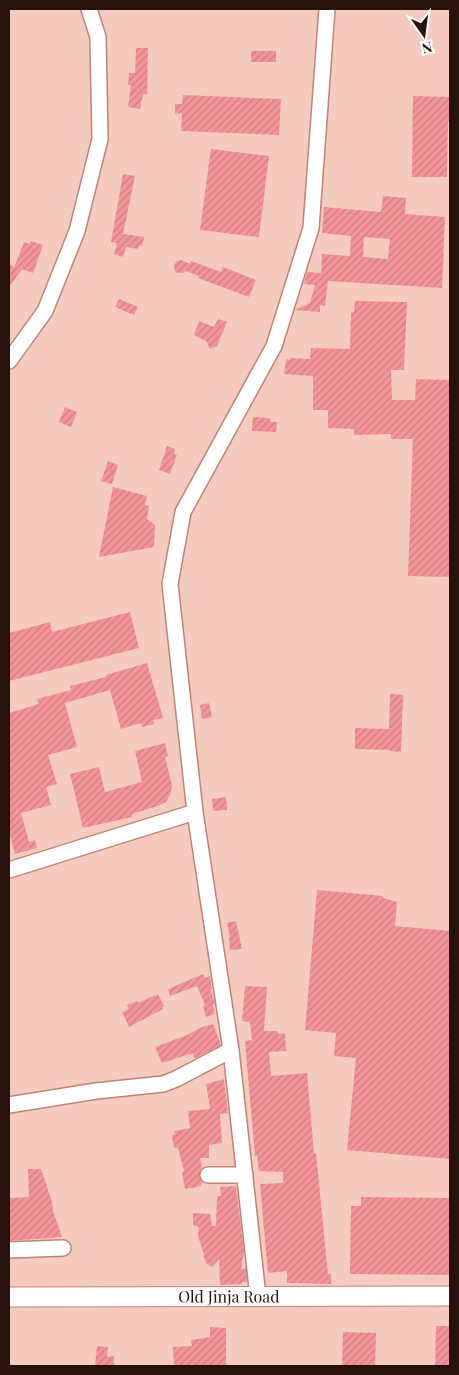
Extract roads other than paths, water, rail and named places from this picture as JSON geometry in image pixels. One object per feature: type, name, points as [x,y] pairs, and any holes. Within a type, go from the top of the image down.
[{"type":"main road","name":"Old Jinja Road","points":[[9,1297],[450,1296]]},
{"type":"street","points":[[9,361],[45,311],[77,230],[100,139],[98,37],[89,9]]},
{"type":"street","points":[[258,1297],[232,1050],[195,812],[170,584],[183,512],[274,346],[311,228],[327,9]]},
{"type":"street","points":[[9,870],[195,812]]},
{"type":"street","points":[[9,1105],[163,1084],[232,1050]]},
{"type":"street","points":[[208,1174],[245,1175]]},
{"type":"street","points":[[9,1250],[63,1248]]}]
